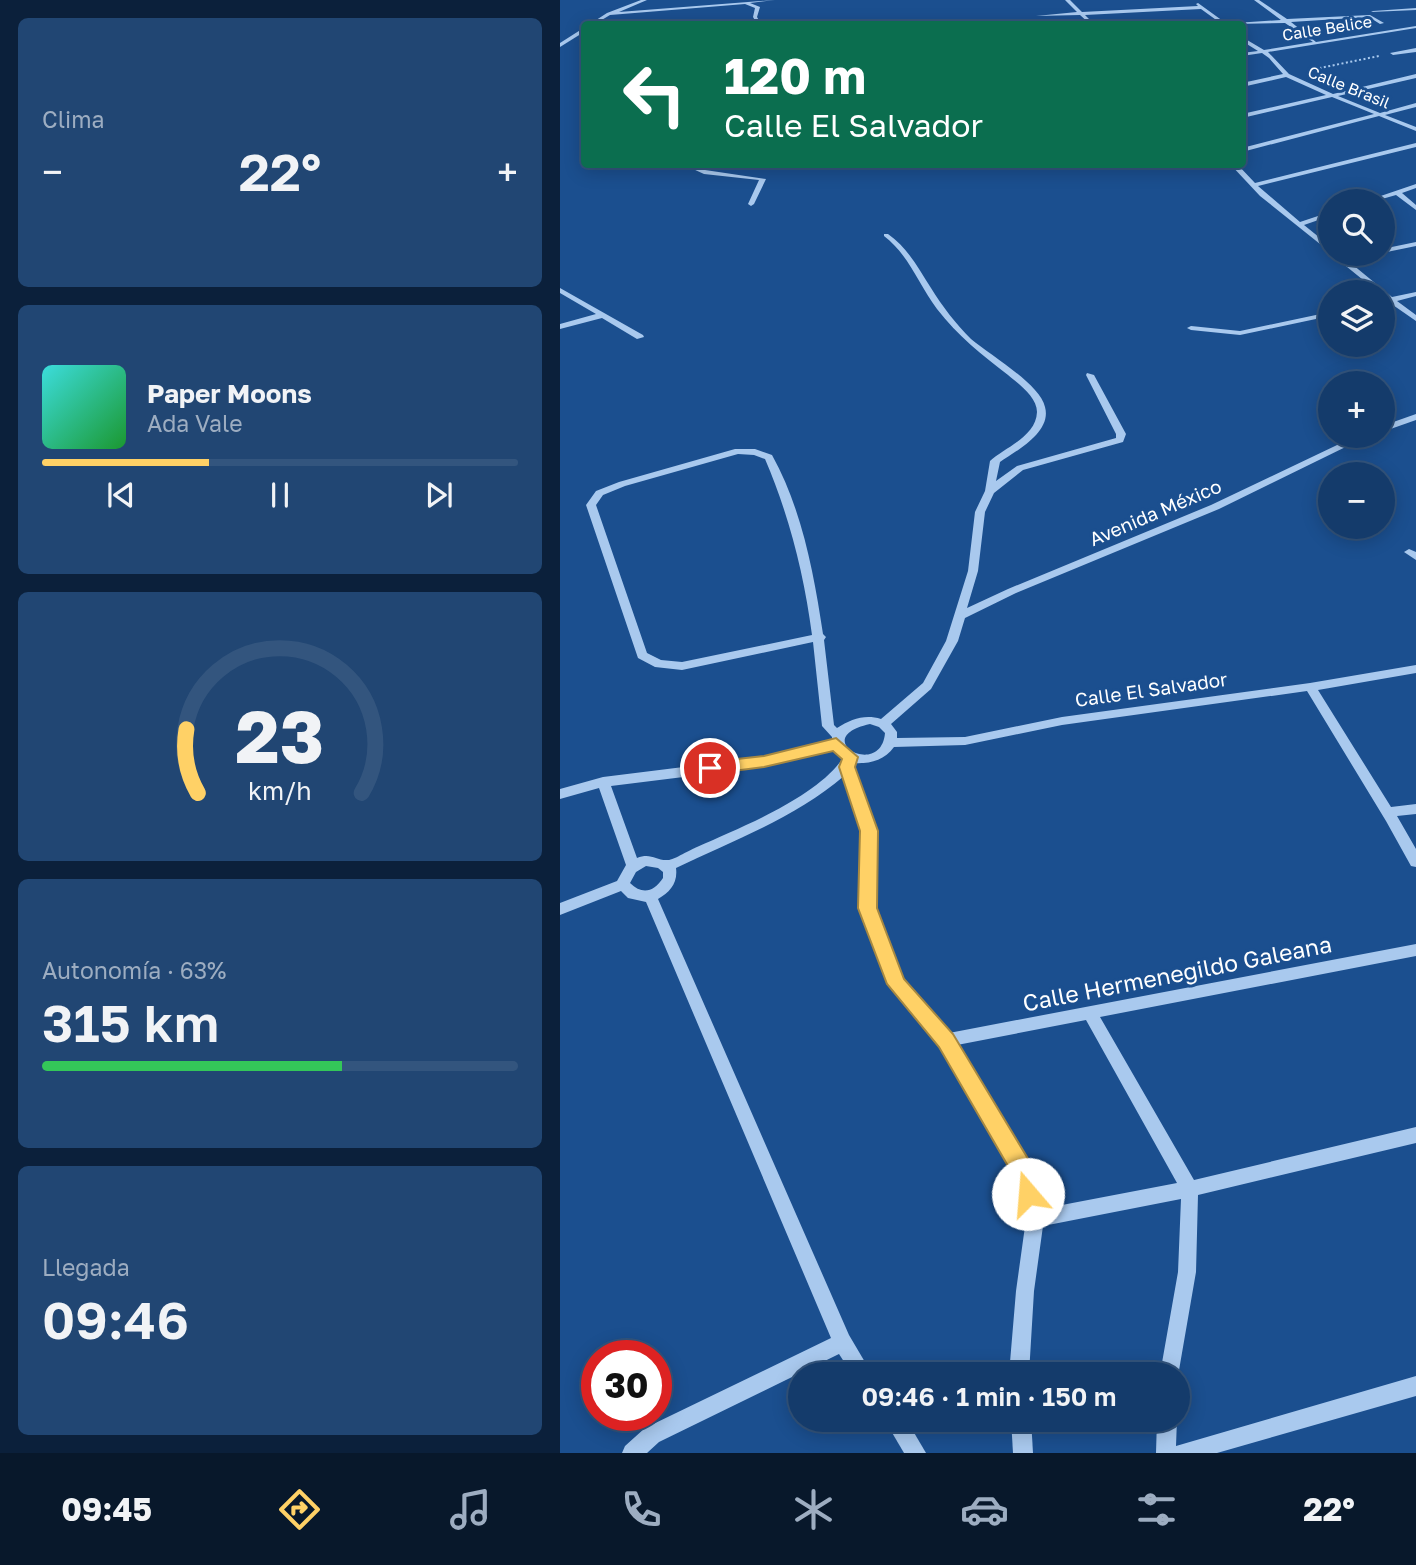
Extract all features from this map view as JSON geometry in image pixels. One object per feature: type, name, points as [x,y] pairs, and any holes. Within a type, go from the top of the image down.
[{"type":"street","points":[[598,21],[645,0]]},
{"type":"street","points":[[610,14],[773,0]]},
{"type":"street","points":[[1067,0],[1089,21]]},
{"type":"street","points":[[1193,0],[1220,21]]},
{"type":"street","points":[[1256,0],[1314,41]]},
{"type":"street","points":[[739,2],[758,7],[755,17],[758,21]]},
{"type":"street","points":[[1038,16],[1203,7]]},
{"type":"street","points":[[1246,23],[1416,9]]},
{"type":"street","points":[[1371,14],[1382,23]]},
{"type":"street","name":"Calle Belice","points":[[1246,54],[1314,41],[1416,27]]},
{"type":"street","points":[[560,45],[581,32]]},
{"type":"street","name":"Calle Brasil","points":[[1246,41],[1262,51],[1287,75],[1416,128]]},
{"type":"street","points":[[1393,53],[1416,50]]},
{"type":"street","points":[[1246,84],[1287,75]]},
{"type":"street","points":[[1246,115],[1416,76]]},
{"type":"street","points":[[1246,149],[1383,116],[1416,105]]},
{"type":"street","points":[[1255,185],[1416,145]]},
{"type":"street","points":[[694,168],[704,172],[763,179],[751,204]]},
{"type":"street","points":[[1237,168],[1262,195],[1318,241]]},
{"type":"street","points":[[1397,192],[1416,186]]},
{"type":"street","points":[[1397,192],[1416,208]]},
{"type":"street","points":[[1298,225],[1318,218]]},
{"type":"street","points":[[883,724],[927,686],[952,641],[973,570],[980,512],[990,491],[995,461],[1033,432],[1041,421],[1041,408],[1031,389],[992,362],[966,338],[933,297],[899,243],[886,234]]},
{"type":"street","points":[[1395,248],[1416,244]]},
{"type":"street","points":[[1351,266],[1368,280]]},
{"type":"street","points":[[560,290],[599,316],[640,337]]},
{"type":"street","points":[[1395,299],[1416,294]]},
{"type":"street","points":[[1395,306],[1416,319]]},
{"type":"street","points":[[560,327],[599,316]]},
{"type":"street","points":[[1191,328],[1240,333],[1318,316]]},
{"type":"street","points":[[990,491],[1020,468],[1120,440],[1121,434],[1090,374]]},
{"type":"street","points":[[1395,424],[1416,417]]},
{"type":"street","name":"Avenida México","points":[[959,616],[1012,591],[1214,507],[1338,448]]},
{"type":"street","points":[[820,637],[682,666],[659,664],[642,655],[591,505],[599,493],[622,484],[738,452],[755,452],[769,457],[785,489],[820,637],[828,726],[849,762],[869,831],[867,908],[896,984],[946,1041],[1022,1170],[1035,1219],[1025,1291],[1020,1362]]},
{"type":"street","points":[[1416,549],[1409,552],[1416,557]]},
{"type":"street","name":"Calle El Salvador","points":[[891,743],[964,741],[1062,721],[1310,687],[1416,669]]},
{"type":"street","points":[[1310,687],[1341,741],[1390,812],[1416,862]]},
{"type":"street","points":[[560,794],[603,782],[764,762],[836,740],[855,721],[870,720],[883,724],[891,732],[891,743],[875,757],[849,762],[821,792],[668,866],[646,860],[634,865],[625,874],[623,884],[628,892],[638,897],[650,896],[669,883],[671,874],[668,866]]},
{"type":"street","points":[[603,782],[634,865]]},
{"type":"street","points":[[1390,812],[1416,808]]},
{"type":"street","points":[[560,909],[623,884]]},
{"type":"street","points":[[650,896],[842,1342],[855,1362]]},
{"type":"street","name":"Calle Hermenegildo Galeana","points":[[946,1041],[1416,950]]},
{"type":"street","points":[[1090,1013],[1191,1189],[1187,1272],[1171,1362]]},
{"type":"street","points":[[1035,1219],[1191,1189],[1416,1135]]},
{"type":"street","points":[[632,1453],[652,1435],[842,1342]]},
{"type":"street","points":[[1183,1453],[1416,1386]]},
{"type":"street","points":[[902,1432],[916,1453]]},
{"type":"street","points":[[1022,1432],[1023,1453]]},
{"type":"street","points":[[1166,1453],[1167,1432]]},
{"type":"path","points":[[1287,75],[1393,53]]},
{"type":"route","points":[[710,768],[764,762],[836,744],[841,752],[850,757],[847,767],[869,831],[867,908],[896,984],[946,1041],[1022,1170],[1028,1194]]}]
